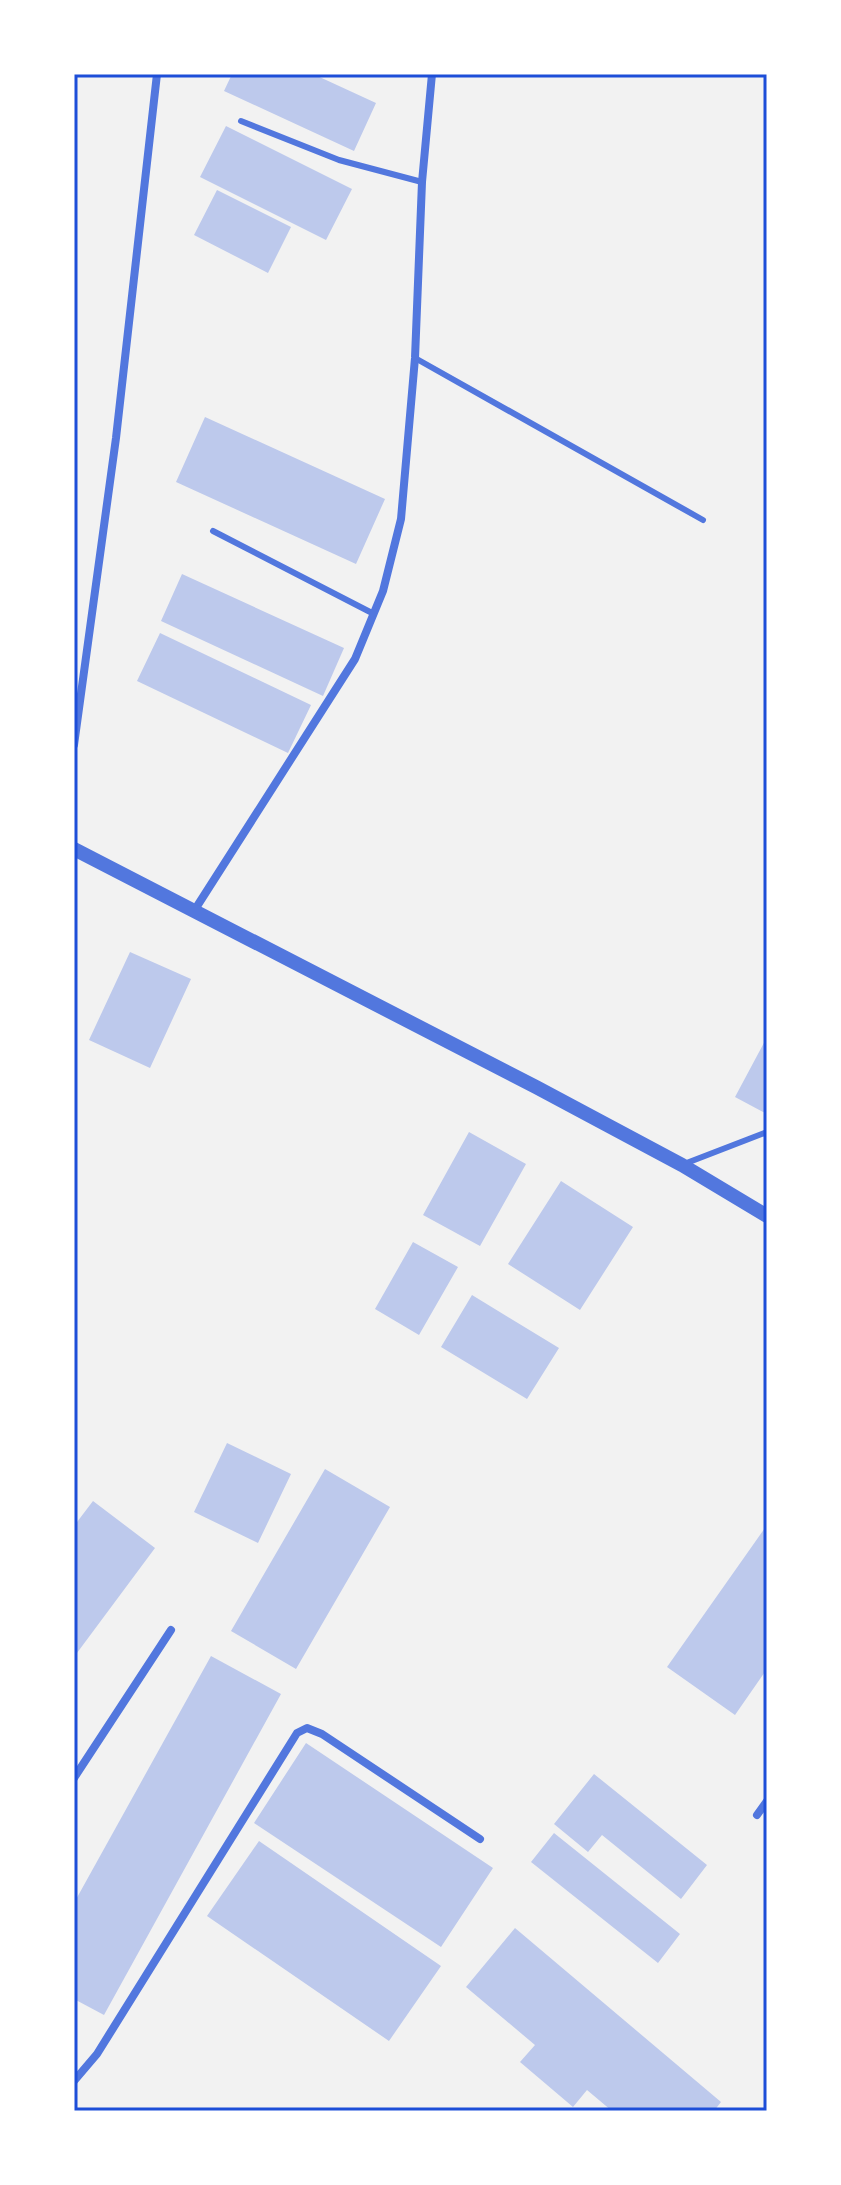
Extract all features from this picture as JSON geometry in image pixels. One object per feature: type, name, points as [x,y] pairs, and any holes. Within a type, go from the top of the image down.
[{"type":"street","points":[[74,745],[116,438],[157,74]]},
{"type":"street","points":[[194,911],[355,659],[383,591],[401,519],[415,358],[422,182],[432,74]]},
{"type":"street","points":[[74,849],[682,1165],[767,1216]]},
{"type":"street","points":[[74,1778],[171,1630]]},
{"type":"street","points":[[74,2081],[97,2054],[297,1733],[307,1728],[322,1734],[480,1839]]},
{"type":"street","points":[[757,1815],[767,1801]]},
{"type":"lane","points":[[241,121],[339,160],[422,182]]},
{"type":"lane","points":[[415,358],[703,520]]},
{"type":"lane","points":[[213,531],[374,614]]},
{"type":"lane","points":[[682,1165],[767,1132]]},
{"type":"building","points":[[232,74],[313,74],[376,103],[354,151],[224,91]]},
{"type":"building","points":[[226,126],[352,189],[326,240],[200,177]]},
{"type":"building","points":[[217,190],[291,227],[268,273],[194,235]]},
{"type":"building","points":[[205,417],[385,499],[356,564],[176,482]]},
{"type":"building","points":[[182,574],[344,648],[323,696],[161,621]]},
{"type":"building","points":[[160,633],[311,705],[288,753],[137,681]]},
{"type":"building","points":[[130,952],[191,979],[150,1068],[89,1040]]},
{"type":"building","points":[[767,1037],[767,1114],[735,1097]]},
{"type":"building","points":[[469,1132],[526,1164],[480,1246],[423,1215]]},
{"type":"building","points":[[561,1181],[633,1227],[580,1310],[508,1264]]},
{"type":"building","points":[[413,1242],[458,1267],[419,1335],[375,1309]]},
{"type":"building","points":[[472,1295],[559,1348],[527,1399],[441,1347]]},
{"type":"building","points":[[227,1443],[291,1474],[258,1543],[194,1512]]},
{"type":"building","points":[[325,1469],[390,1507],[296,1669],[231,1631]]},
{"type":"building","points":[[93,1501],[155,1548],[74,1657],[74,1526]]},
{"type":"building","points":[[767,1525],[767,1669],[735,1715],[667,1667]]},
{"type":"building","points":[[211,1656],[281,1694],[104,2015],[74,1999],[74,1903]]},
{"type":"building","points":[[306,1743],[493,1868],[441,1947],[254,1823]]},
{"type":"building","points":[[594,1774],[707,1865],[681,1899],[602,1835],[588,1852],[554,1824]]},
{"type":"building","points":[[554,1833],[680,1934],[658,1963],[531,1862]]},
{"type":"building","points":[[259,1841],[441,1966],[389,2041],[207,1916]]},
{"type":"building","points":[[515,1928],[721,2102],[714,2111],[612,2111],[587,2090],[573,2107],[520,2062],[535,2045],[466,1987]]}]
